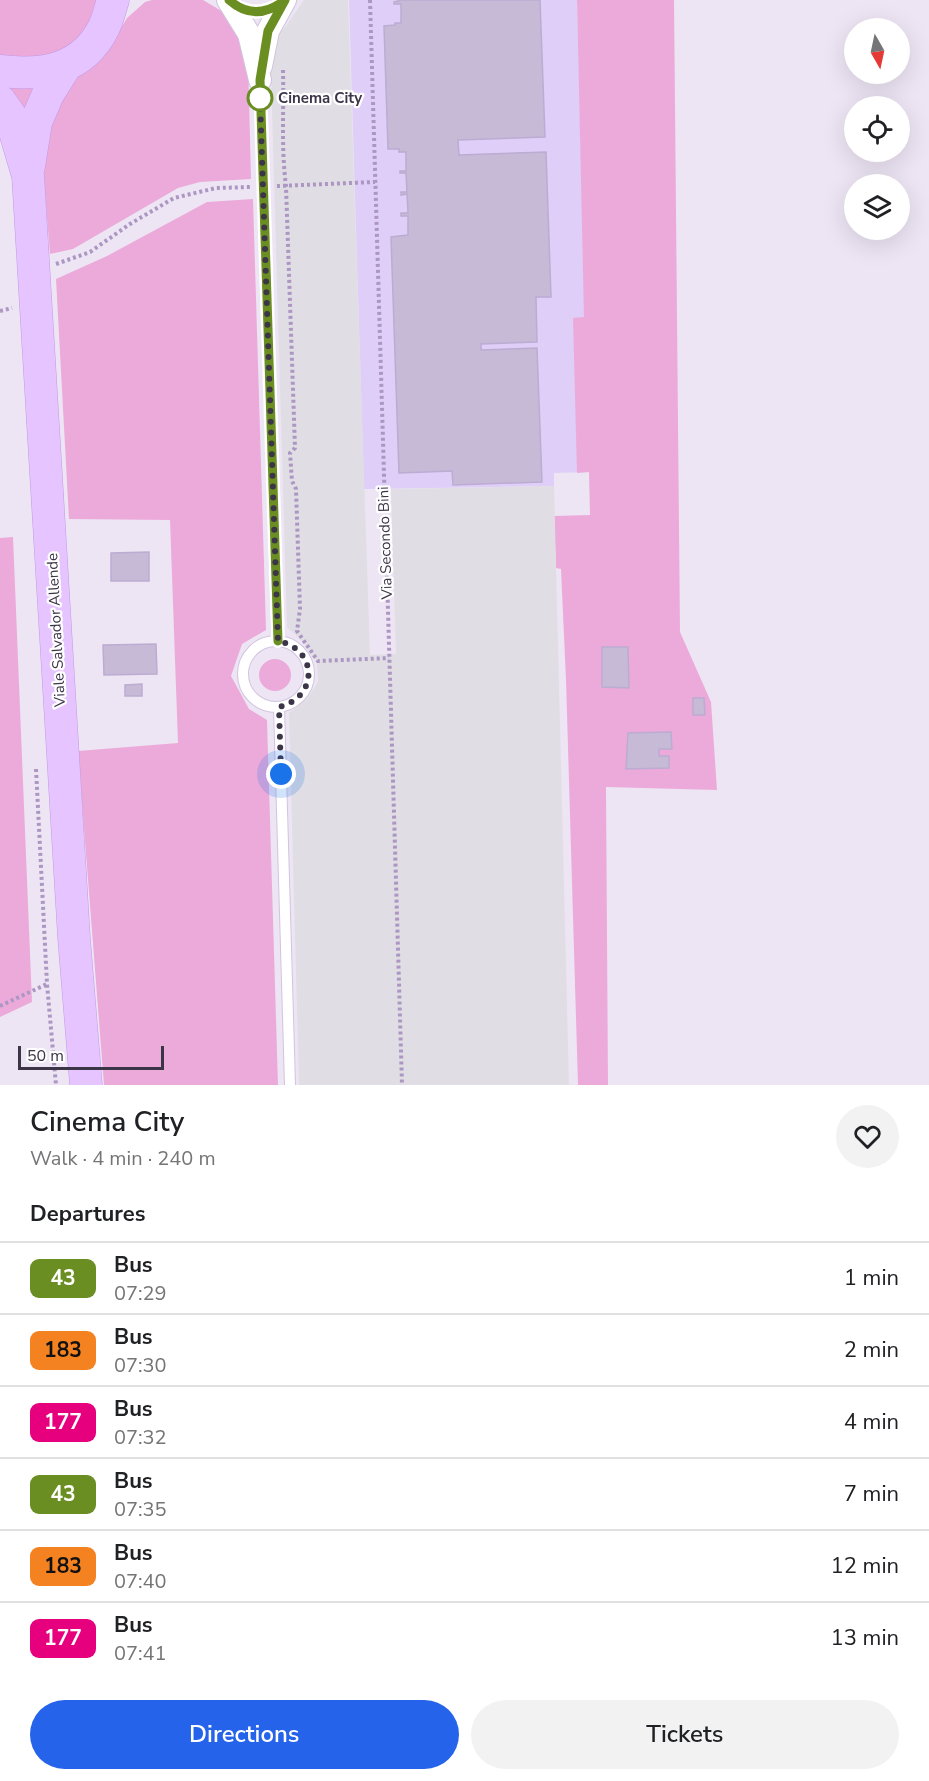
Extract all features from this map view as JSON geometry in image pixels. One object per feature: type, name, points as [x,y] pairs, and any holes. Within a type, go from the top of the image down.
[{"type":"main road","points":[[0,71],[38,73],[65,67],[81,57],[94,43],[109,13]]},
{"type":"main road","name":"Viale Salvador Allende","points":[[65,67],[48,94],[36,122],[28,176],[74,938],[86,1085]]},
{"type":"main road","name":"Viale Salvador Allende","points":[[0,101],[10,115],[28,176]]},
{"type":"street","points":[[109,13],[131,0]]},
{"type":"street","points":[[228,0],[249,12],[262,12],[275,8],[285,0]]},
{"type":"street","points":[[228,0],[249,34],[260,80]]},
{"type":"street","points":[[260,80],[268,31],[285,0]]},
{"type":"lane","points":[[260,80],[278,641]]},
{"type":"lane","points":[[278,641],[296,648],[307,664],[309,673],[304,692],[297,700],[279,707],[268,707],[258,703],[249,695],[244,686],[242,675],[249,654],[266,642],[278,641]]},
{"type":"lane","points":[[279,707],[290,1085]]},
{"type":"path","name":"Via Secondo Bini","points":[[370,0],[402,1085]]},
{"type":"path","points":[[282,68],[284,123],[282,152],[286,186],[295,448],[290,453],[292,481],[296,489],[300,609],[297,631],[318,661],[388,658]]},
{"type":"path","points":[[34,270],[90,252],[130,224],[174,198],[216,188],[375,183]]},
{"type":"path","points":[[0,311],[13,308]]},
{"type":"path","points":[[0,1006],[47,984]]},
{"type":"shaded area","points":[[0,0],[99,0],[83,32],[64,51],[43,57],[0,61]]},
{"type":"shaded area","points":[[203,0],[225,13],[235,25],[248,57],[251,179],[200,182],[178,188],[73,249],[50,254],[41,144],[69,83],[93,65],[112,43],[127,18],[145,2]]},
{"type":"shaded area","points":[[304,0],[348,0],[370,655],[396,654],[391,489],[554,486],[569,1085],[299,1085],[289,713],[307,699],[318,682],[317,663],[303,642],[287,627],[270,43],[286,26]]},
{"type":"shaded area","points":[[349,0],[577,0],[589,472],[554,473],[554,486],[364,489]]},
{"type":"shaded area","points":[[577,0],[674,0],[680,632],[711,702],[717,790],[606,787],[608,1085],[578,1085],[566,680],[561,569],[556,568],[554,516],[590,515],[589,472],[577,473],[573,318],[584,317]]},
{"type":"shaded area","points":[[44,79],[27,125],[0,81]]},
{"type":"shaded area","points":[[253,199],[266,630],[242,644],[231,676],[249,709],[267,720],[278,1085],[104,1085],[78,751],[178,743],[170,520],[69,519],[56,279],[107,256],[207,202]]},
{"type":"shaded area","points":[[13,537],[32,1002],[0,1017],[0,538]]},
{"type":"shaded area","points":[[275,659],[286,664],[291,675],[286,686],[275,691],[264,686],[259,675],[264,664]]},
{"type":"building","points":[[401,0],[540,0],[545,137],[458,140],[459,155],[546,152],[551,297],[536,297],[537,342],[481,344],[481,350],[537,348],[542,482],[453,485],[452,471],[399,473],[391,237],[408,235],[408,216],[401,216],[401,213],[408,213],[407,194],[401,195],[401,192],[407,192],[406,173],[400,173],[400,171],[406,171],[406,152],[399,152],[399,149],[388,149],[384,26],[401,23],[401,4],[394,4],[394,2]]},
{"type":"building","points":[[149,552],[149,581],[111,581],[111,553]]},
{"type":"building","points":[[156,644],[157,674],[104,675],[103,645]]},
{"type":"building","points":[[602,647],[628,647],[629,688],[602,687]]},
{"type":"building","points":[[142,684],[142,696],[125,696],[125,685]]},
{"type":"building","points":[[693,698],[704,698],[705,715],[693,715]]},
{"type":"building","points":[[671,732],[672,749],[659,749],[659,756],[669,756],[669,768],[626,769],[628,733]]},
{"type":"bus line","name":"43","points":[[229,0],[237,7],[249,12],[262,12],[275,8],[285,0],[268,31],[260,80],[278,641]]},
{"type":"place","name":"Cinema City","points":[[260,98]]},
{"type":"route","points":[[260,98],[278,641],[296,648],[303,655],[309,673],[304,692],[297,700],[279,707],[281,774]]}]
